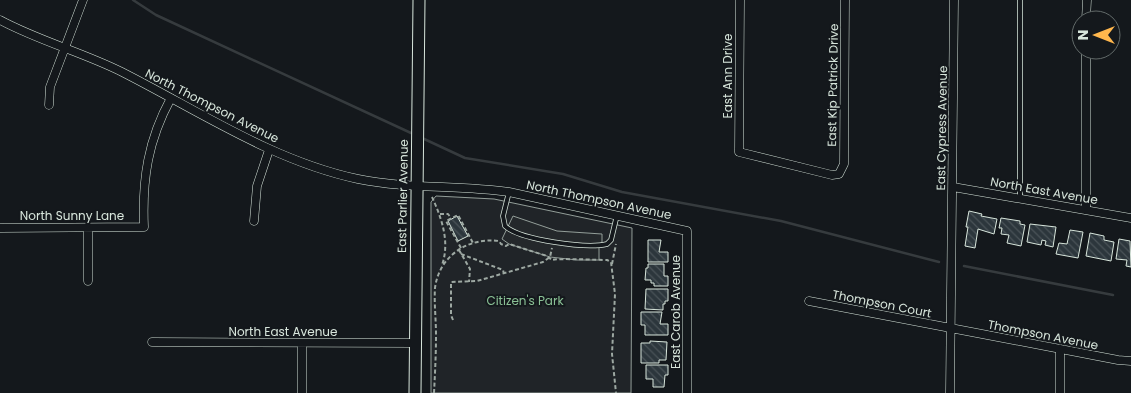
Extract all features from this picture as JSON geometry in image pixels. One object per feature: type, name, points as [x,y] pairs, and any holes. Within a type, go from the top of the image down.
[{"type":"street","points":[[49,105],[50,87],[82,0]]},
{"type":"street","name":"East Parlier Avenue","points":[[415,393],[419,0]]},
{"type":"street","name":"East Ann Drive","points":[[740,0],[739,152],[832,175],[839,174],[842,170]]},
{"type":"street","name":"East Kip Patrick Drive","points":[[842,170],[844,164],[845,0]]},
{"type":"street","name":"East Cypress Avenue","points":[[950,393],[954,0]]},
{"type":"street","name":"North Thompson Avenue","points":[[0,20],[120,71],[270,150],[312,166],[359,179],[387,183],[484,188],[508,192],[687,231]]},
{"type":"street","points":[[1086,60],[1086,210]]},
{"type":"street","name":"North Sunny Lane","points":[[0,228],[144,227],[143,196],[147,162],[156,127],[171,98]]},
{"type":"street","points":[[254,221],[257,186],[270,150]]},
{"type":"street","name":"North East Avenue","points":[[953,187],[1131,218]]},
{"type":"street","points":[[88,228],[88,280]]},
{"type":"street","name":"East Carob Avenue","points":[[687,231],[687,393]]},
{"type":"street","name":"Thompson Court","points":[[809,301],[951,328]]},
{"type":"street","name":"Thompson Avenue","points":[[951,328],[1131,361]]},
{"type":"street","name":"North East Avenue","points":[[152,342],[415,343]]},
{"type":"street","points":[[302,343],[302,393]]},
{"type":"street","points":[[1060,349],[1060,393]]},
{"type":"lane","points":[[1020,0],[1020,198]]},
{"type":"lane","points":[[508,192],[503,216],[505,226],[520,234],[553,242],[580,245],[608,244],[617,215]]},
{"type":"path","points":[[432,197],[440,214],[446,248],[435,289],[434,393]]},
{"type":"path","points":[[440,214],[448,214],[451,218]]},
{"type":"path","points":[[470,282],[470,268],[461,254],[446,221],[458,215],[473,243]]},
{"type":"path","points":[[442,268],[451,255],[460,249],[473,243],[487,240],[499,241],[506,246],[509,244],[547,256],[549,259]]},
{"type":"path","points":[[549,259],[553,242]]},
{"type":"path","points":[[461,254],[502,270],[504,274]]},
{"type":"path","points":[[607,260],[613,255]]},
{"type":"path","points":[[452,320],[451,282],[470,282],[504,274],[549,259],[607,260],[612,264],[615,285],[612,354],[616,393]]},
{"type":"green space","name":"Citizen's Park","points":[[436,196],[494,199],[632,228],[631,393],[431,393],[431,202]]},
{"type":"shaded area","points":[[513,216],[557,231],[602,234],[602,245],[599,246],[599,260],[550,257],[509,244],[502,239]]},
{"type":"building","points":[[969,211],[982,214],[981,216],[997,219],[994,234],[978,229],[975,248],[965,246]]},
{"type":"building","points":[[457,216],[468,236],[458,241],[448,221]]},
{"type":"building","points":[[1001,218],[1020,221],[1020,224],[1025,225],[1021,246],[1007,243],[1009,235],[1001,234],[1002,228],[999,228]]},
{"type":"building","points":[[1030,224],[1056,227],[1053,247],[1045,245],[1046,241],[1042,240],[1041,245],[1027,242]]},
{"type":"building","points":[[1070,230],[1083,232],[1078,258],[1056,254],[1059,243],[1067,244]]},
{"type":"building","points":[[1090,233],[1104,236],[1104,240],[1114,242],[1111,261],[1086,256]]},
{"type":"building","points":[[1119,239],[1130,241],[1131,267],[1126,266],[1127,260],[1116,259]]},
{"type":"building","points":[[648,240],[661,240],[659,252],[668,252],[668,262],[648,262]]},
{"type":"building","points":[[648,264],[664,264],[664,276],[668,276],[668,286],[654,286],[651,280],[645,280]]},
{"type":"building","points":[[646,289],[668,289],[668,301],[665,301],[665,304],[663,304],[663,310],[645,309]]},
{"type":"building","points":[[641,312],[662,312],[660,324],[668,324],[668,335],[645,335],[645,325],[641,325]]},
{"type":"building","points":[[650,341],[667,342],[666,360],[659,360],[659,363],[641,363],[641,343],[650,343]]},
{"type":"building","points":[[646,365],[668,365],[668,375],[665,375],[664,387],[653,387],[653,379],[646,379]]},
{"type":"waterway","points":[[133,0],[156,15],[411,133]]},
{"type":"waterway","points":[[422,138],[465,158],[563,174],[622,192],[781,221],[939,262]]},
{"type":"waterway","points":[[964,266],[1113,295]]}]
